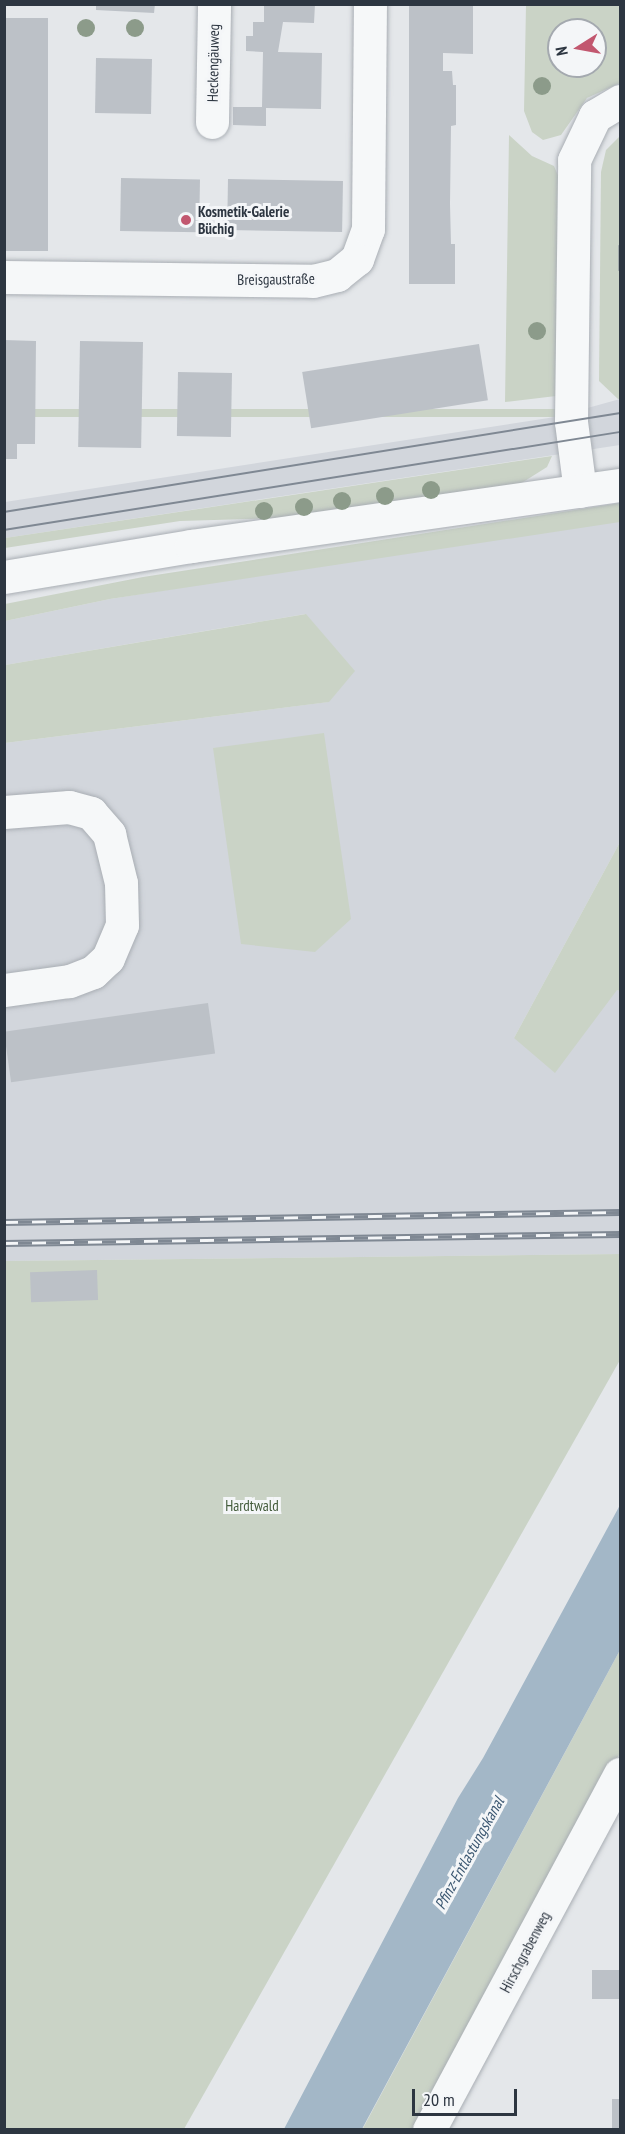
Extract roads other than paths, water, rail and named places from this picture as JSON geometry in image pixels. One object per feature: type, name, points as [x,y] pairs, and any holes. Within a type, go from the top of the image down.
[{"type":"street","name":"Heckengäuweg","points":[[212,122],[214,4]]},
{"type":"street","name":"Breisgaustraße","points":[[4,278],[312,281],[337,275],[357,259],[368,229],[370,4]]},
{"type":"street","points":[[580,491],[571,422],[574,160],[596,116],[621,101]]},
{"type":"street","points":[[4,577],[191,546],[621,485]]},
{"type":"street","points":[[4,812],[69,807],[91,813],[108,834],[121,883],[122,925],[108,958],[93,972],[69,981],[4,990]]},
{"type":"street","name":"Hirschgrabenweg","points":[[429,2130],[617,1788]]},
{"type":"water","name":"Pfinz-Entlastungskanal","points":[[620,1505],[620,1650],[362,2129],[284,2129],[458,1798],[483,1758]]},
{"type":"tram line","points":[[620,246],[620,270]]},
{"type":"tram line","points":[[4,512],[620,413]]},
{"type":"tram line","points":[[4,530],[620,432]]},
{"type":"railway","points":[[4,1222],[620,1212]]},
{"type":"railway","points":[[4,1243],[620,1234]]},
{"type":"place","name":"Kosmetik-Galerie Büchig","points":[[186,220]]},
{"type":"park label","name":"Hardtwald","points":[[252,1506]]}]
